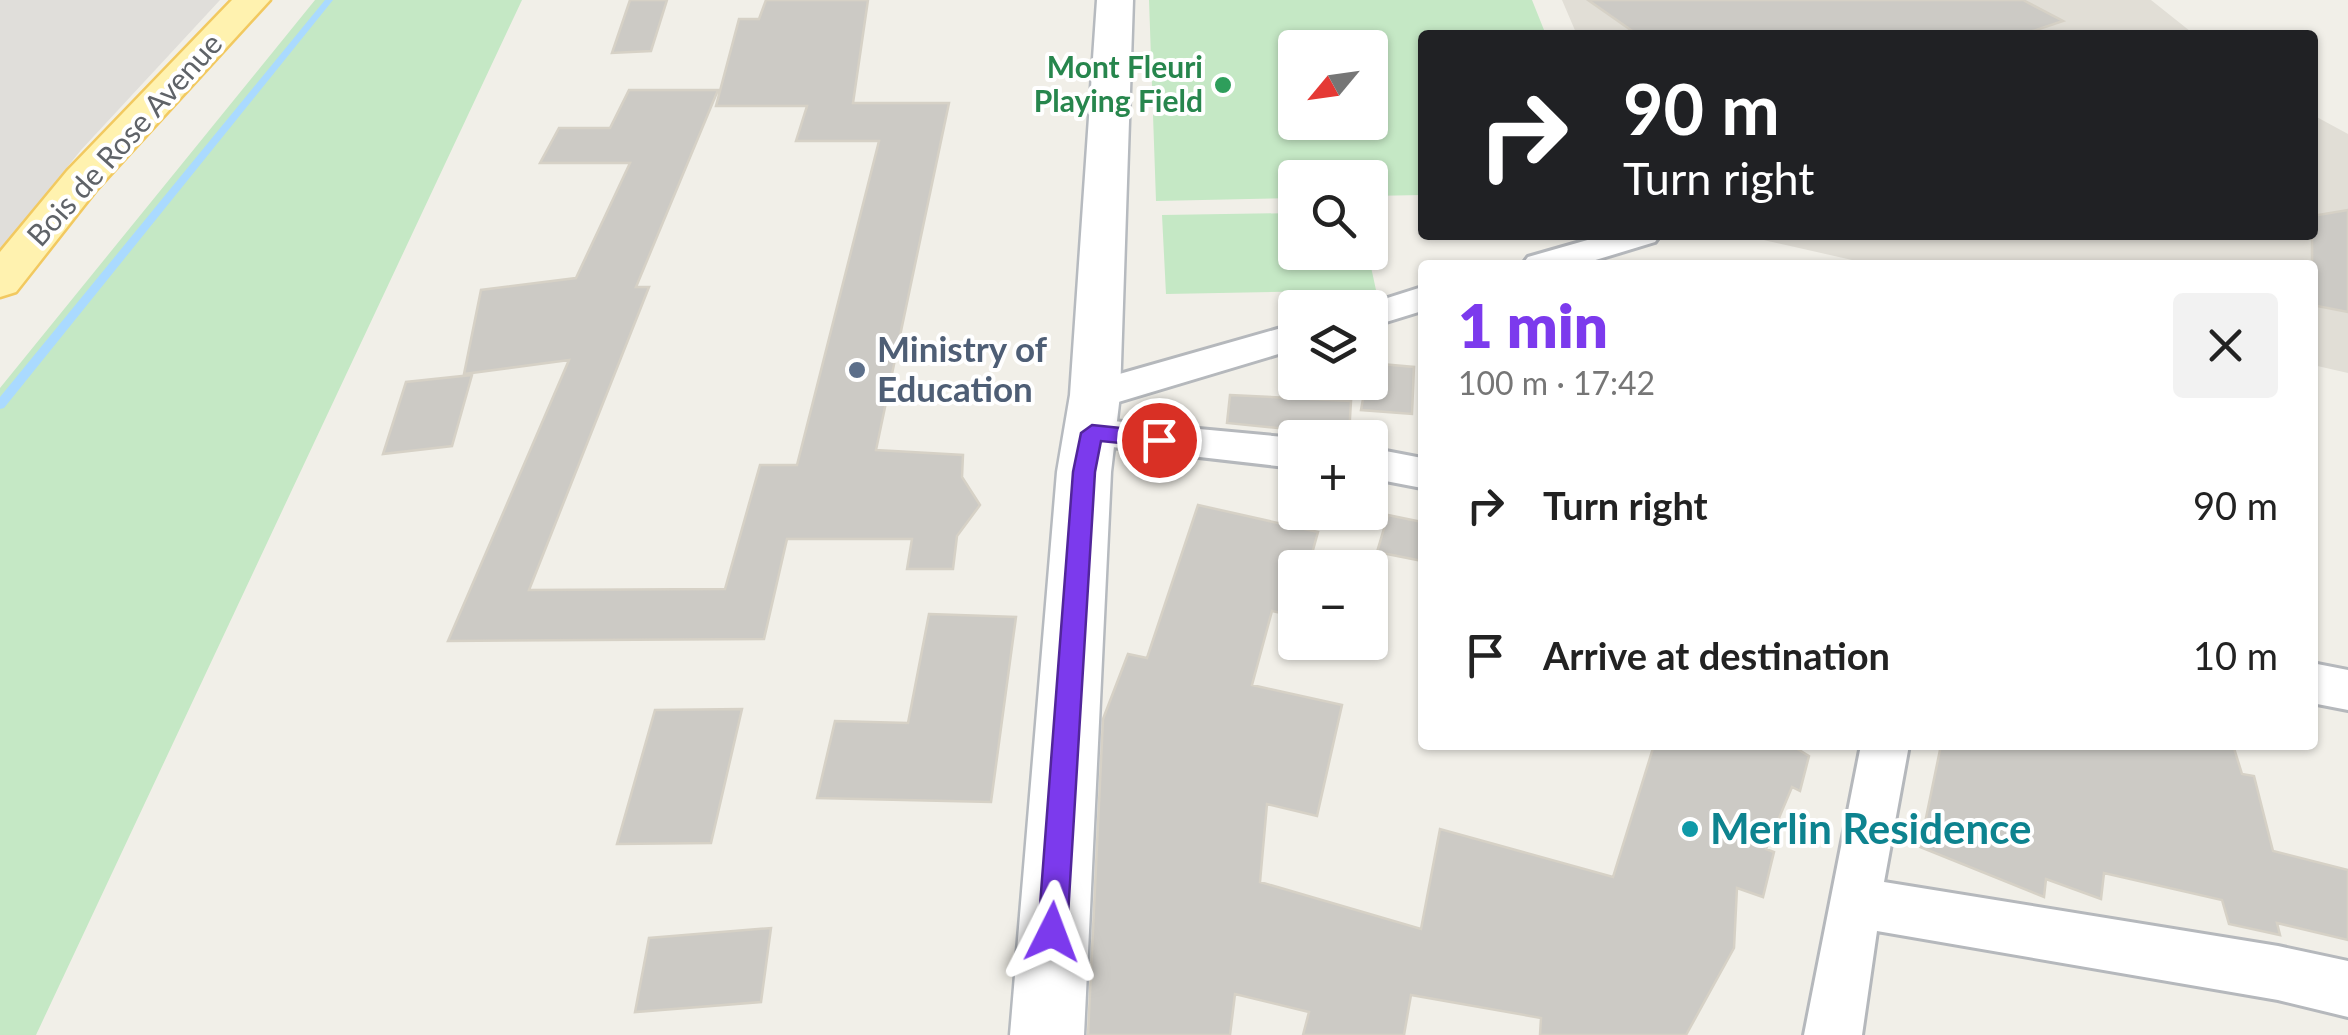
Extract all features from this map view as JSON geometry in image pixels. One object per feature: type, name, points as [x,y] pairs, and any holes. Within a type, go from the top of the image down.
[{"type":"main road","name":"Bois de Rose Avenue","points":[[0,282],[82,180],[252,0]]},
{"type":"main road","points":[[1047,1035],[1079,531],[1093,414],[1115,0]]},
{"type":"street","points":[[1557,260],[1626,240]]},
{"type":"street","points":[[1388,310],[1418,301]]},
{"type":"street","points":[[1093,414],[1278,343]]},
{"type":"street","points":[[1093,414],[1278,451]]},
{"type":"street","points":[[1388,465],[1418,471]]},
{"type":"street","points":[[2318,684],[2348,690]]},
{"type":"street","points":[[1833,1035],[1884,750]]},
{"type":"street","points":[[1854,902],[2278,973],[2348,989]]},
{"type":"shaded area","points":[[0,0],[220,0],[81,150],[0,251]]},
{"type":"shaded area","points":[[1562,0],[2151,0],[2189,30],[1575,30]]},
{"type":"shaded area","points":[[2318,118],[2348,134],[2348,373],[2318,366],[2318,260],[1852,260],[1764,240],[2318,240]]},
{"type":"green space","points":[[315,0],[522,0],[36,1035],[0,1035],[0,388]]},
{"type":"green space","name":"Mont Fleuri Playing Field","points":[[1149,0],[1532,0],[1544,30],[1418,30],[1418,195],[1388,196],[1388,160],[1278,160],[1278,198],[1156,201]]},
{"type":"green space","points":[[1278,213],[1278,270],[1372,270],[1376,290],[1166,294],[1162,215]]},
{"type":"building","points":[[630,0],[667,0],[651,51],[612,53]]},
{"type":"building","name":"Ministry of Education","points":[[766,0],[868,0],[853,103],[949,103],[876,450],[963,455],[962,477],[980,505],[957,536],[953,569],[907,569],[912,539],[787,539],[764,639],[448,641],[569,360],[464,374],[481,290],[576,278],[630,163],[540,163],[559,128],[610,128],[629,90],[718,90],[636,287],[649,287],[529,590],[725,589],[760,465],[797,465],[879,141],[796,141],[807,106],[716,106],[739,19],[759,19]]},
{"type":"building","points":[[1588,0],[2023,0],[2063,21],[2036,30],[1631,30]]},
{"type":"building","points":[[2348,210],[2348,312],[2318,306],[2318,260],[2312,260],[2312,240],[2318,240],[2318,215]]},
{"type":"building","points":[[1388,365],[1414,367],[1412,414],[1361,410],[1363,400],[1388,400]]},
{"type":"building","points":[[472,375],[452,446],[383,454],[406,382]]},
{"type":"building","points":[[1230,395],[1351,401],[1350,420],[1278,420],[1278,428],[1227,423]]},
{"type":"building","points":[[1198,505],[1278,523],[1278,530],[1318,532],[1313,550],[1278,550],[1278,612],[1272,611],[1252,685],[1342,705],[1317,816],[1267,804],[1260,882],[1421,929],[1440,829],[1613,877],[1652,750],[1799,750],[1809,756],[1800,791],[1792,787],[1766,849],[1774,852],[1763,897],[1737,888],[1734,948],[1686,1035],[1540,1035],[1541,1018],[1411,995],[1404,1035],[1303,1035],[1309,1012],[1235,994],[1230,1035],[1088,1035],[1103,719],[1128,654],[1147,658]]},
{"type":"building","points":[[1388,515],[1418,521],[1418,560],[1378,550],[1384,530],[1388,530]]},
{"type":"building","points":[[929,614],[1016,617],[991,802],[817,798],[835,721],[908,723]]},
{"type":"building","points":[[742,709],[711,843],[617,844],[655,710]]},
{"type":"building","points":[[1940,750],[2235,750],[2242,774],[2254,776],[2273,851],[2348,870],[2348,940],[2277,923],[2280,935],[2229,924],[2222,900],[2104,873],[2101,899],[2046,879],[2044,897],[1920,847]]},
{"type":"building","points":[[771,928],[761,1002],[635,1012],[649,938]]},
{"type":"waterway","points":[[0,405],[329,0]]},
{"type":"place","name":"Mont Fleuri Playing Field","points":[[1223,85]]},
{"type":"place","name":"Ministry of Education","points":[[857,370]]},
{"type":"place","name":"Merlin Residence","points":[[1690,829]]},
{"type":"route","points":[[1052,932],[1084,472],[1092,433],[1159,440]]}]
